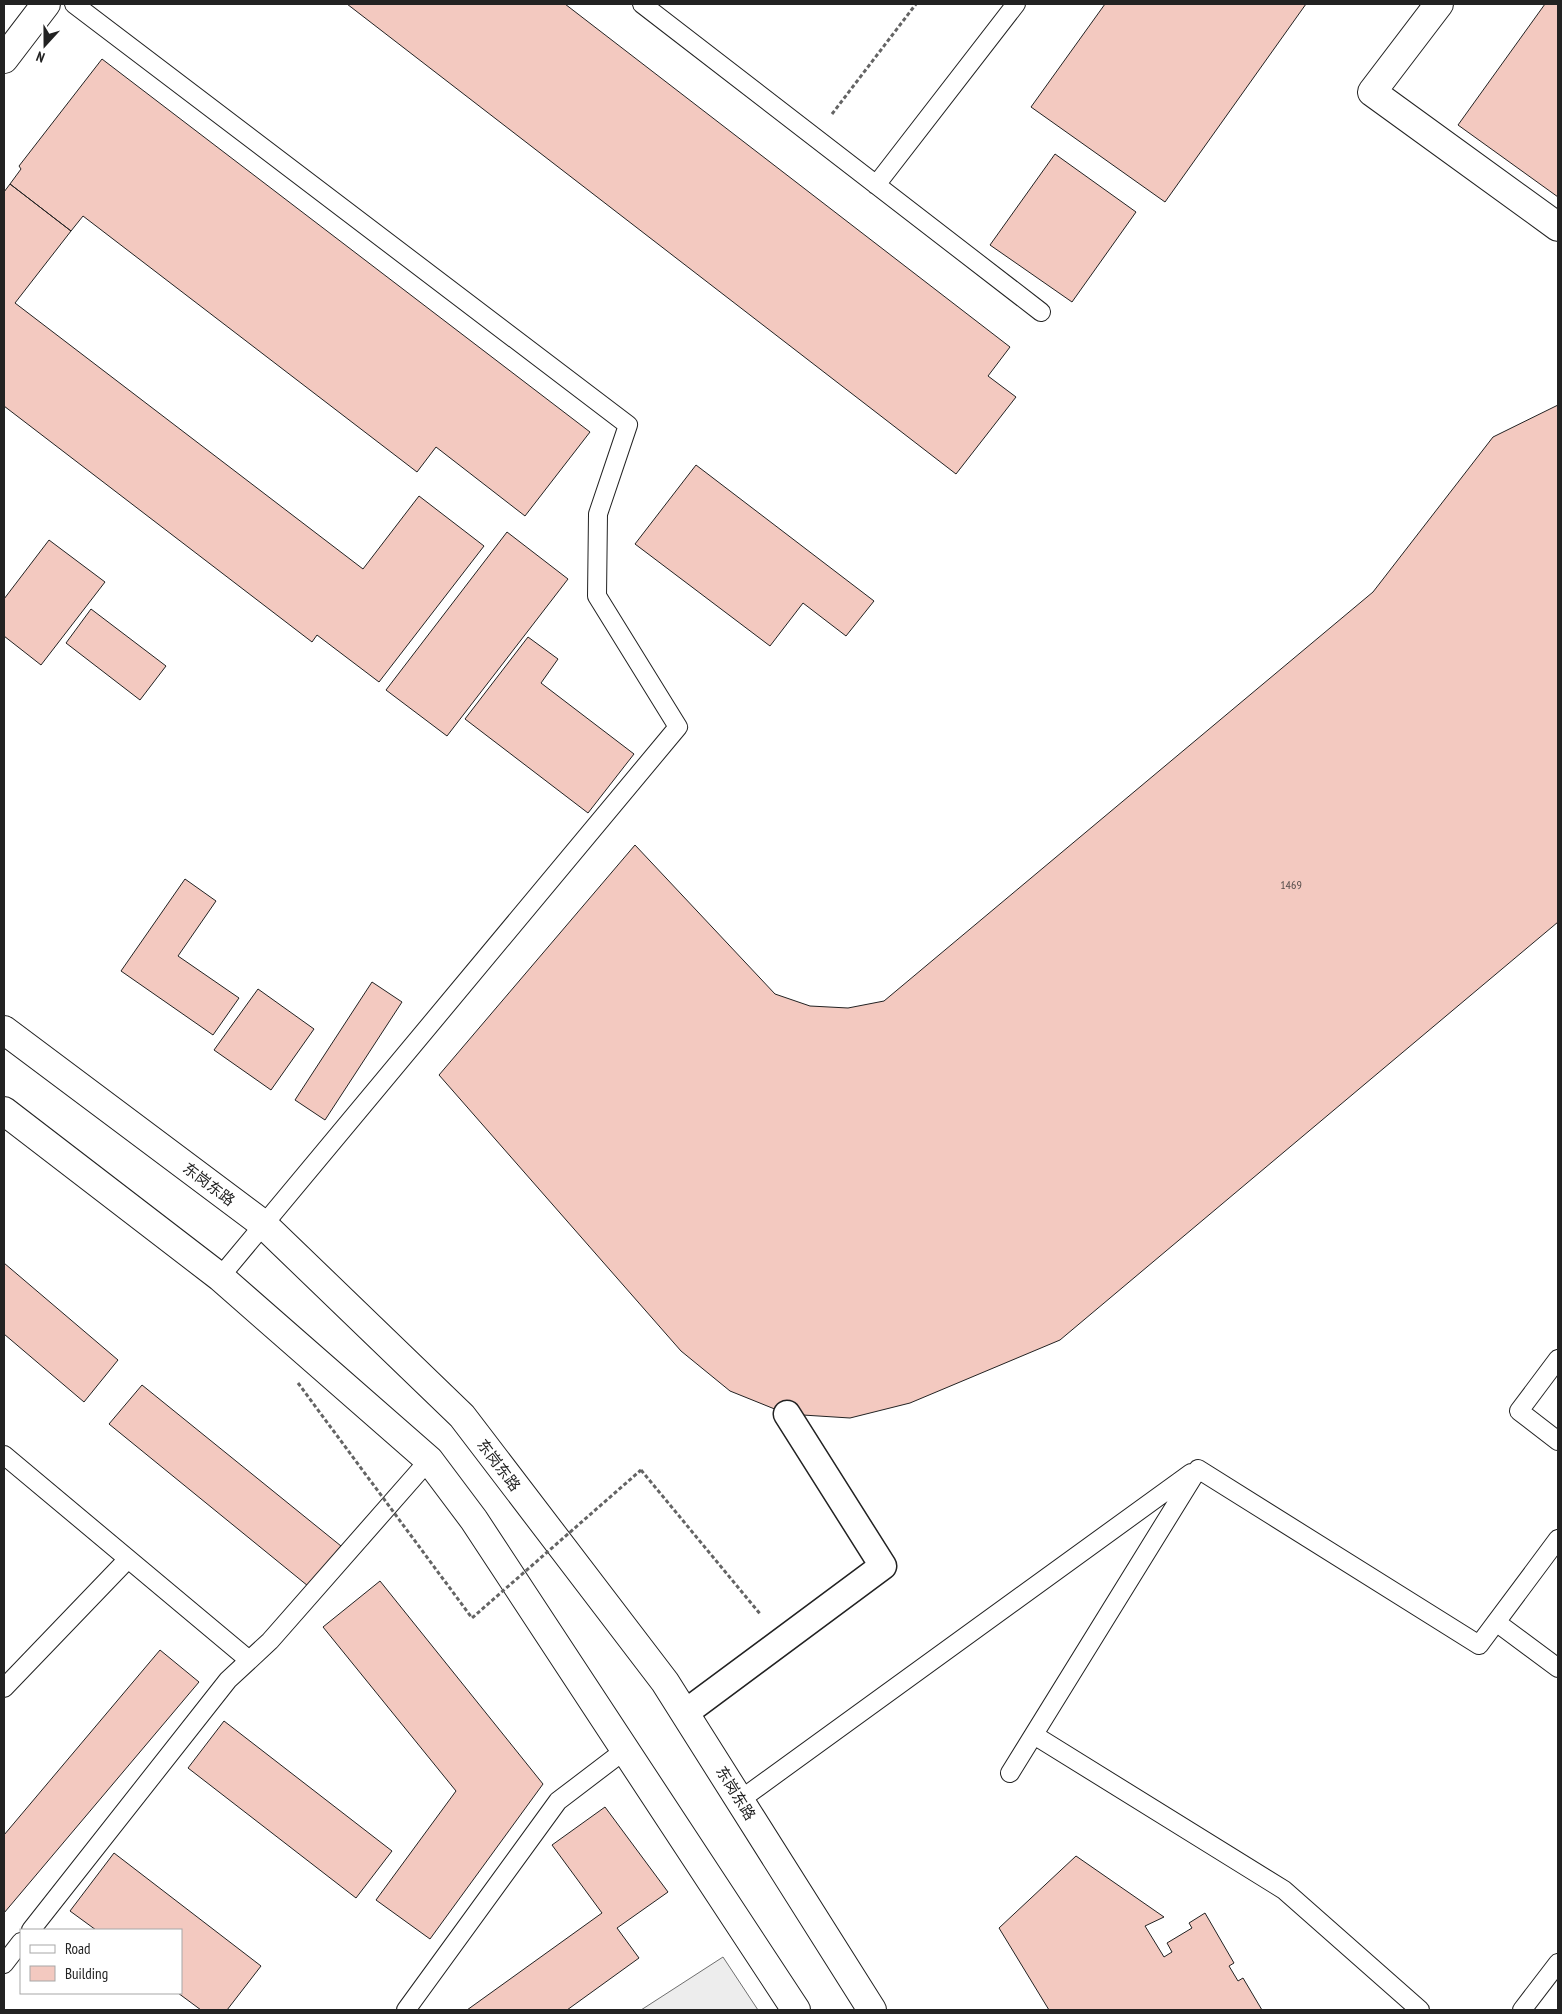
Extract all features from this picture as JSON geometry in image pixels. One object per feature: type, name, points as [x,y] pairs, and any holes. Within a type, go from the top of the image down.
[{"type":"main road","points":[[8,44],[46,4]]},
{"type":"main road","points":[[1439,4],[1372,92],[1558,227]]},
{"type":"main road","name":"东岗东路","points":[[4,1030],[263,1224],[462,1416],[665,1682],[872,2010]]},
{"type":"main road","points":[[4,1112],[220,1276],[429,1460],[474,1520],[796,2010]]},
{"type":"street","points":[[685,1713],[883,1566],[787,1414]]},
{"type":"lane","points":[[74,4],[628,425],[598,514],[597,596],[678,727],[220,1276]]},
{"type":"lane","points":[[642,4],[1041,312]]},
{"type":"lane","points":[[876,184],[1016,4]]},
{"type":"lane","points":[[1558,1359],[1519,1410],[1558,1441]]},
{"type":"lane","points":[[4,1455],[127,1560],[249,1660]]},
{"type":"lane","points":[[32,1929],[228,1680],[270,1640],[429,1460]]},
{"type":"lane","points":[[1198,1468],[1479,1645],[1558,1540]]},
{"type":"lane","points":[[1010,1773],[1198,1468]]},
{"type":"lane","points":[[740,1800],[1198,1468]]},
{"type":"lane","points":[[4,1688],[127,1560]]},
{"type":"lane","points":[[1496,1622],[1558,1668]]},
{"type":"lane","points":[[1034,1735],[1284,1890],[1420,2010]]},
{"type":"lane","points":[[406,2010],[558,1801],[625,1750]]},
{"type":"lane","points":[[4,1964],[20,1943]]},
{"type":"lane","points":[[1522,2010],[1558,1963]]},
{"type":"path","points":[[814,137],[916,4]]},
{"type":"path","points":[[298,1382],[472,1618],[641,1470],[783,1641]]},
{"type":"shaded area","points":[[723,1957],[758,2010],[641,2010]]},
{"type":"building","points":[[347,4],[565,4],[1010,347],[988,376],[1016,397],[956,474]]},
{"type":"building","points":[[1105,4],[1306,4],[1165,202],[1031,107]]},
{"type":"building","points":[[1545,4],[1558,4],[1558,197],[1458,125]]},
{"type":"building","points":[[102,59],[590,432],[525,516],[436,447],[417,472],[83,216],[71,231],[10,184],[21,169],[19,166]]},
{"type":"building","points":[[1055,154],[1136,212],[1072,302],[990,245]]},
{"type":"building","points":[[10,184],[71,231],[15,303],[363,569],[419,496],[484,546],[379,682],[317,635],[312,642],[4,406],[4,192]]},
{"type":"building","points":[[1558,405],[1558,922],[1060,1340],[910,1403],[850,1418],[787,1414],[730,1391],[681,1351],[439,1075],[635,845],[775,994],[810,1006],[848,1008],[884,1001],[1373,592],[1493,437]]},
{"type":"building","points":[[696,465],[874,601],[846,636],[803,603],[770,646],[635,544]]},
{"type":"building","points":[[507,532],[568,579],[447,736],[386,690]]},
{"type":"building","points":[[49,540],[105,582],[41,665],[4,636],[4,599]]},
{"type":"building","points":[[91,609],[166,666],[140,700],[66,643]]},
{"type":"building","points":[[528,637],[558,659],[541,683],[634,754],[588,813],[465,719]]},
{"type":"building","points":[[185,879],[216,901],[178,956],[239,998],[213,1035],[121,971]]},
{"type":"building","points":[[372,982],[402,1002],[325,1120],[295,1100]]},
{"type":"building","points":[[258,989],[314,1029],[271,1090],[214,1050]]},
{"type":"building","points":[[4,1263],[118,1360],[84,1402],[4,1334]]},
{"type":"building","points":[[142,1385],[341,1546],[308,1586],[109,1424]]},
{"type":"building","points":[[380,1581],[543,1784],[430,1939],[376,1900],[456,1791],[323,1627]]},
{"type":"building","points":[[160,1650],[199,1682],[4,1913],[4,1835]]},
{"type":"building","points":[[224,1721],[392,1851],[356,1898],[188,1768]]},
{"type":"building","points":[[605,1807],[668,1892],[617,1928],[639,1958],[567,2010],[467,2010],[602,1913],[552,1845]]},
{"type":"building","points":[[114,1853],[261,1966],[227,2010],[201,2010],[179,1994],[182,1994],[182,1929],[95,1929],[70,1911]]},
{"type":"building","points":[[1076,1856],[1164,1917],[1145,1926],[1164,1957],[1172,1952],[1167,1943],[1192,1928],[1189,1923],[1205,1913],[1234,1963],[1229,1966],[1238,1981],[1243,1978],[1262,2010],[1049,2010],[999,1928]]}]
